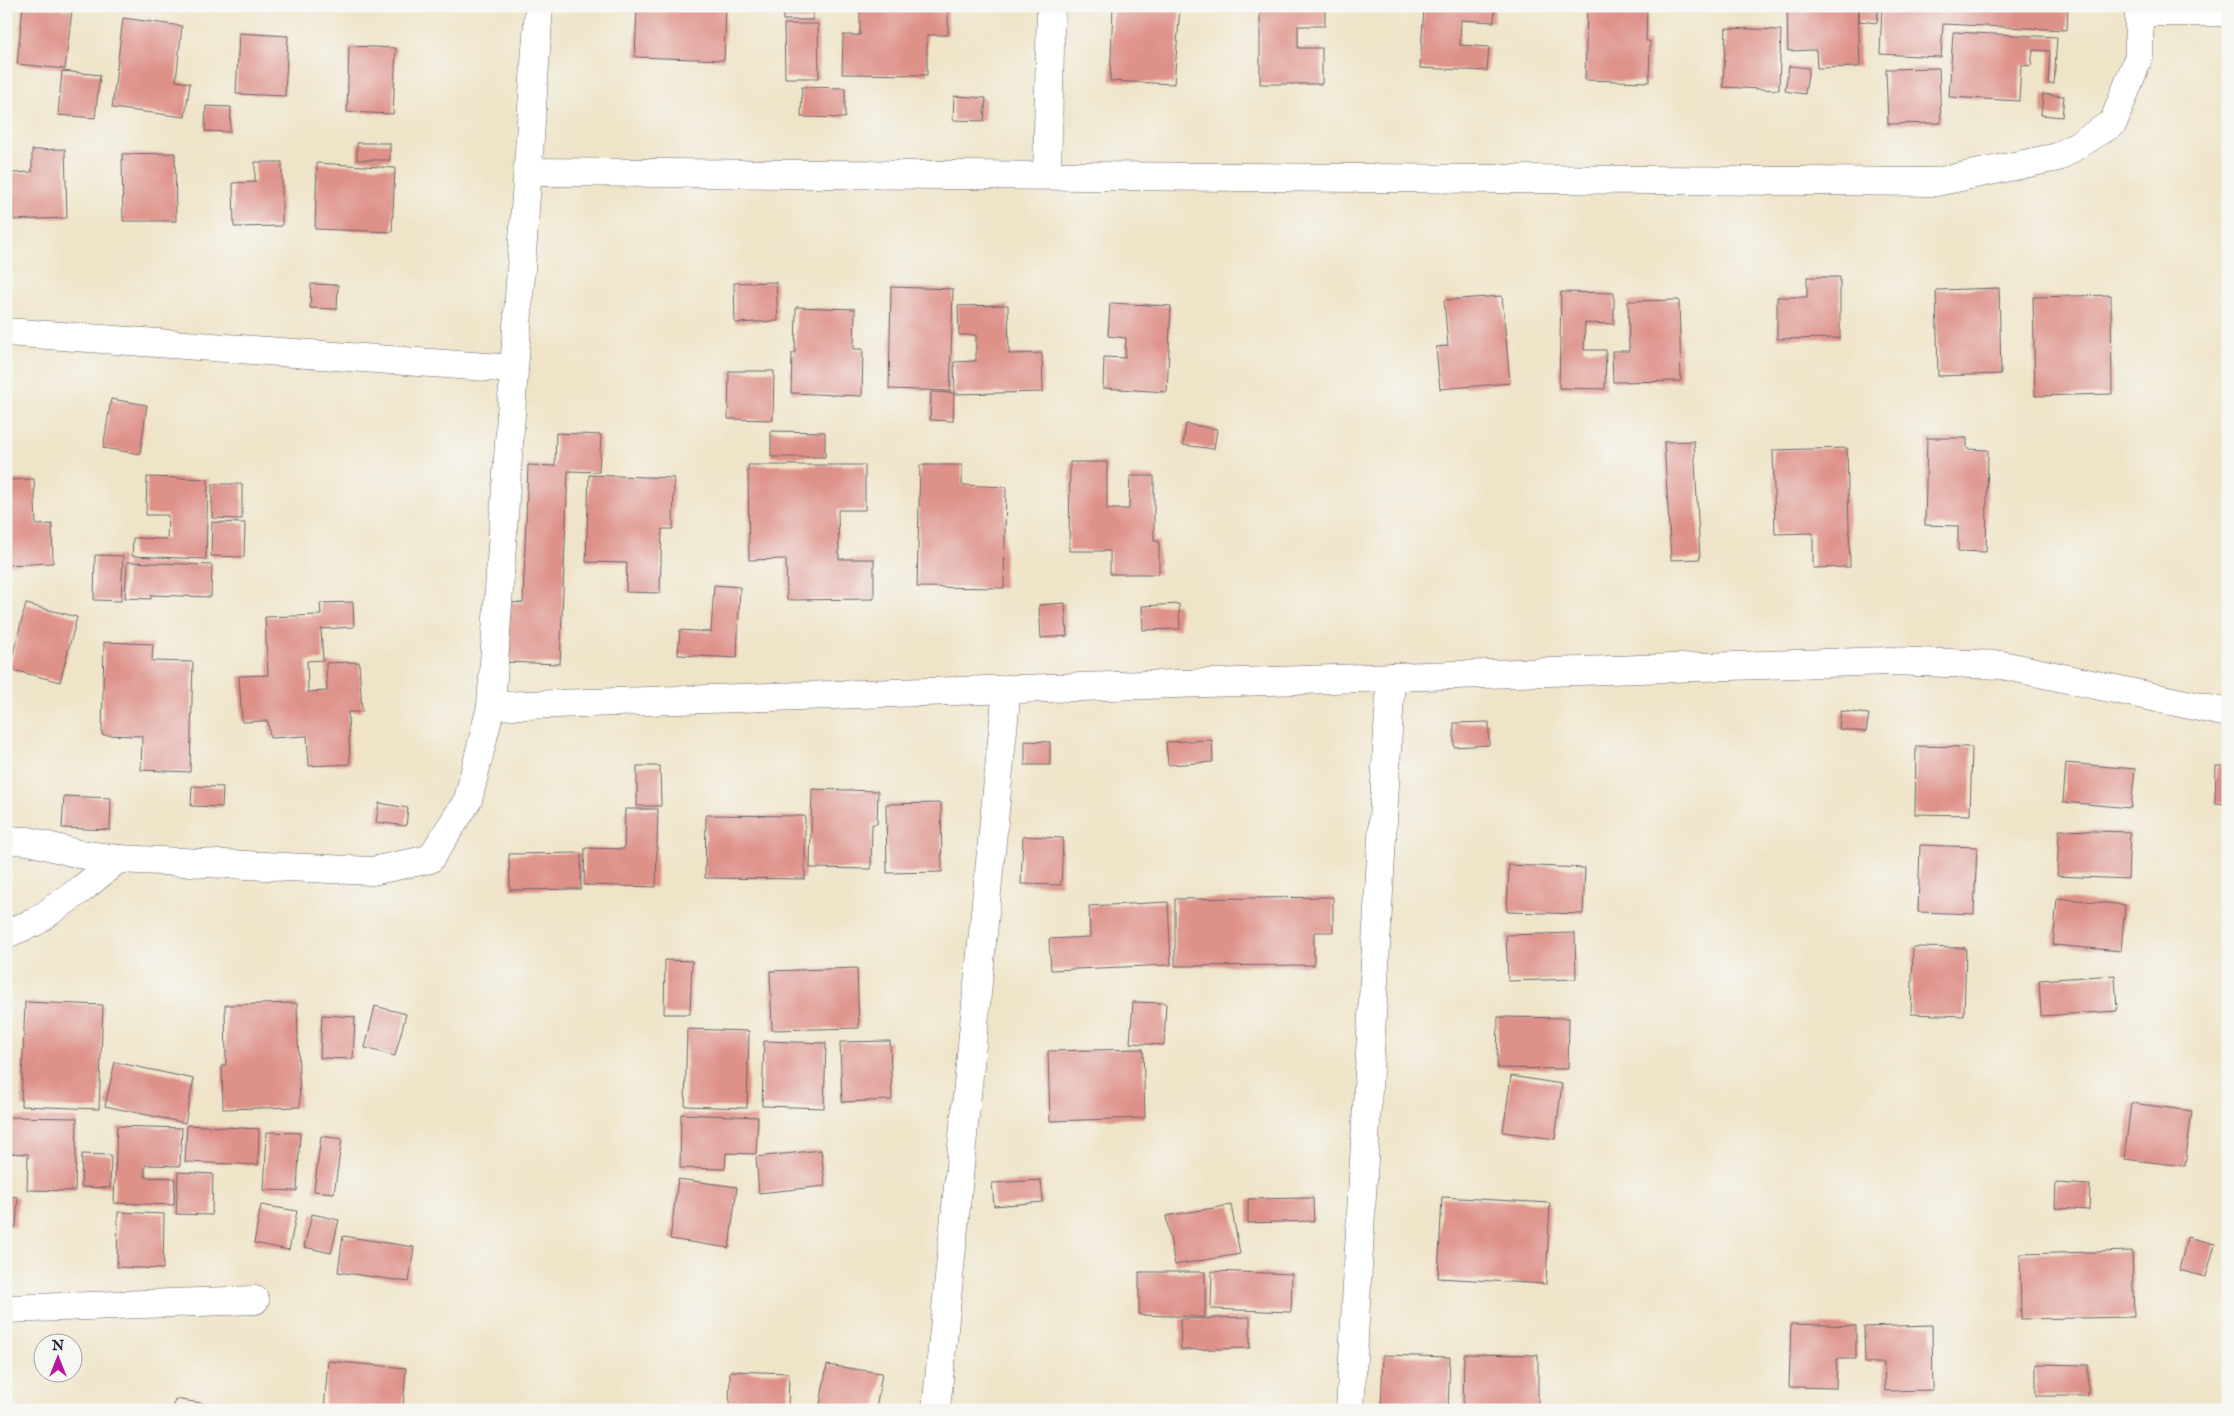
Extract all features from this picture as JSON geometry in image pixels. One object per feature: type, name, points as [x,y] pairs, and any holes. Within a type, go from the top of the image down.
[{"type":"street","points":[[6,840],[29,841],[79,854],[118,858],[372,871],[430,858],[468,800],[491,706],[539,6]]},
{"type":"street","points":[[1047,174],[1051,6]]},
{"type":"street","points":[[527,172],[1047,174],[1936,182],[2058,157],[2113,123],[2139,56],[2139,9],[2228,12]]},
{"type":"street","points":[[6,332],[514,369]]},
{"type":"street","points":[[491,706],[1890,661],[2002,665],[2228,714]]},
{"type":"street","points":[[1350,1410],[1391,677]]},
{"type":"street","points":[[936,1410],[1006,689]]},
{"type":"street","points":[[6,934],[35,922],[83,888],[118,858]]},
{"type":"street","points":[[6,1309],[255,1300]]},
{"type":"building","points":[[23,6],[72,10],[65,69],[17,64]]},
{"type":"building","points":[[637,6],[726,6],[724,60],[635,57]]},
{"type":"building","points":[[783,6],[813,6],[813,20],[783,20]]},
{"type":"building","points":[[860,6],[948,6],[948,35],[927,35],[927,75],[842,74],[843,35],[860,35]]},
{"type":"building","points":[[1113,6],[1180,6],[1174,84],[1110,81]]},
{"type":"building","points":[[1260,6],[1325,6],[1325,26],[1298,26],[1298,48],[1322,48],[1322,84],[1260,84]]},
{"type":"building","points":[[1424,6],[1495,6],[1494,22],[1461,20],[1460,45],[1489,47],[1487,71],[1420,68]]},
{"type":"building","points":[[1587,6],[1647,6],[1646,41],[1650,41],[1649,82],[1585,80]]},
{"type":"building","points":[[1742,6],[1768,6],[1768,9],[1742,8]]},
{"type":"building","points":[[1787,6],[1858,6],[1860,67],[1817,68],[1816,50],[1788,51]]},
{"type":"building","points":[[1860,6],[1879,6],[1877,23],[1859,21]]},
{"type":"building","points":[[1882,6],[2068,6],[2067,30],[1943,24],[1941,57],[1880,54]]},
{"type":"building","points":[[123,18],[182,26],[176,81],[190,83],[185,117],[112,108]]},
{"type":"building","points":[[784,24],[818,24],[819,78],[785,78]]},
{"type":"building","points":[[1726,28],[1781,30],[1779,90],[1723,87]]},
{"type":"building","points":[[1953,32],[2057,37],[2054,84],[2048,84],[2050,51],[2033,50],[2031,66],[2021,65],[2019,101],[1949,97]]},
{"type":"building","points":[[239,33],[288,36],[285,96],[236,94]]},
{"type":"building","points":[[349,46],[396,48],[393,114],[347,112]]},
{"type":"building","points":[[1789,66],[1809,68],[1805,94],[1785,91]]},
{"type":"building","points":[[1939,68],[1941,123],[1888,124],[1886,69]]},
{"type":"building","points":[[62,71],[100,75],[95,118],[58,115]]},
{"type":"building","points":[[802,87],[845,88],[845,118],[801,117]]},
{"type":"building","points":[[2043,94],[2064,96],[2062,117],[2041,115]]},
{"type":"building","points":[[954,96],[986,98],[984,121],[953,120]]},
{"type":"building","points":[[206,106],[231,107],[230,132],[205,131]]},
{"type":"building","points":[[357,143],[390,143],[390,160],[357,160]]},
{"type":"building","points":[[65,149],[67,218],[13,220],[12,173],[32,172],[32,150]]},
{"type":"building","points":[[175,153],[176,221],[123,221],[122,154]]},
{"type":"building","points":[[255,162],[282,162],[282,226],[234,227],[233,183],[255,182]]},
{"type":"building","points":[[317,163],[395,168],[392,232],[315,229]]},
{"type":"building","points":[[1807,277],[1840,277],[1840,338],[1777,339],[1777,297],[1807,297]]},
{"type":"building","points":[[776,282],[778,321],[735,323],[734,283]]},
{"type":"building","points":[[311,284],[338,285],[337,309],[310,308]]},
{"type":"building","points":[[891,287],[953,289],[950,391],[889,389]]},
{"type":"building","points":[[1999,288],[2001,374],[1938,376],[1936,290]]},
{"type":"building","points":[[1561,292],[1614,293],[1614,324],[1585,323],[1584,350],[1606,350],[1605,389],[1559,388]]},
{"type":"building","points":[[2111,295],[2112,394],[2035,396],[2033,297]]},
{"type":"building","points":[[1502,296],[1510,383],[1440,389],[1436,347],[1448,346],[1444,300]]},
{"type":"building","points":[[1679,300],[1681,381],[1613,382],[1612,351],[1629,351],[1628,301]]},
{"type":"building","points":[[1110,303],[1171,306],[1167,392],[1103,388],[1104,357],[1125,358],[1126,338],[1108,336]]},
{"type":"building","points":[[1008,305],[1009,354],[1042,353],[1043,392],[955,394],[954,362],[976,361],[976,335],[959,335],[958,306]]},
{"type":"building","points":[[796,307],[855,309],[854,349],[863,349],[862,396],[791,393],[792,353],[795,353]]},
{"type":"building","points":[[729,371],[774,371],[773,420],[728,419]]},
{"type":"building","points":[[931,392],[954,393],[953,421],[930,420]]},
{"type":"building","points":[[111,399],[147,405],[140,454],[103,448]]},
{"type":"building","points":[[1186,424],[1217,429],[1214,449],[1183,445]]},
{"type":"building","points":[[771,431],[825,432],[825,457],[771,457]]},
{"type":"building","points":[[556,433],[601,435],[599,472],[568,471],[560,664],[502,662],[504,602],[523,603],[528,465],[555,466]]},
{"type":"building","points":[[1927,438],[1967,438],[1967,449],[1988,450],[1986,552],[1958,551],[1958,526],[1925,525]]},
{"type":"building","points":[[1694,441],[1700,559],[1671,560],[1664,442]]},
{"type":"building","points":[[1847,448],[1850,567],[1813,568],[1813,533],[1775,534],[1773,450]]},
{"type":"building","points":[[1070,462],[1107,462],[1107,509],[1129,509],[1130,476],[1154,476],[1154,541],[1159,541],[1159,574],[1110,574],[1110,551],[1069,551]]},
{"type":"building","points":[[748,465],[865,465],[865,510],[838,510],[839,559],[874,559],[874,599],[787,600],[786,559],[749,560]]},
{"type":"building","points":[[920,465],[962,465],[962,485],[1006,487],[1004,588],[917,587]]},
{"type":"building","points":[[589,475],[674,478],[673,529],[662,529],[660,593],[626,592],[627,563],[586,562]]},
{"type":"building","points":[[147,477],[208,479],[206,559],[132,556],[133,538],[167,539],[168,515],[146,515]]},
{"type":"building","points":[[34,479],[36,525],[52,524],[53,563],[6,565],[6,480]]},
{"type":"building","points":[[212,484],[242,484],[242,519],[212,518]]},
{"type":"building","points":[[212,522],[245,523],[244,557],[211,556]]},
{"type":"building","points":[[95,555],[123,556],[121,601],[94,600]]},
{"type":"building","points":[[127,562],[212,565],[211,597],[151,595],[151,599],[125,598]]},
{"type":"building","points":[[714,585],[740,587],[737,658],[678,655],[680,630],[711,632]]},
{"type":"building","points":[[353,602],[354,627],[321,629],[323,660],[307,661],[308,692],[327,691],[326,663],[359,662],[362,712],[348,712],[350,764],[309,766],[307,736],[270,738],[268,721],[242,722],[239,676],[268,675],[265,617],[321,615],[320,603]]},
{"type":"building","points":[[1065,603],[1067,636],[1041,638],[1039,605]]},
{"type":"building","points":[[26,604],[77,617],[60,682],[9,669]]},
{"type":"building","points":[[1179,604],[1180,629],[1143,630],[1142,606]]},
{"type":"building","points":[[104,642],[153,644],[152,661],[193,662],[190,772],[141,770],[142,736],[102,735]]},
{"type":"building","points":[[1841,711],[1869,714],[1866,732],[1839,729]]},
{"type":"building","points":[[1489,722],[1489,745],[1454,747],[1454,723]]},
{"type":"building","points":[[1212,740],[1213,762],[1168,765],[1166,742]]},
{"type":"building","points":[[1025,741],[1050,742],[1050,765],[1025,765]]},
{"type":"building","points":[[1916,746],[1972,747],[1970,815],[1915,814]]},
{"type":"building","points":[[2066,763],[2135,769],[2131,808],[2063,802]]},
{"type":"building","points":[[637,766],[660,766],[661,806],[637,806]]},
{"type":"building","points":[[2216,766],[2228,766],[2228,804],[2215,803]]},
{"type":"building","points":[[192,786],[223,787],[222,807],[191,806]]},
{"type":"building","points":[[812,789],[878,791],[877,824],[872,824],[871,869],[810,868]]},
{"type":"building","points":[[64,796],[111,798],[110,830],[62,828]]},
{"type":"building","points":[[379,803],[408,808],[406,826],[376,822]]},
{"type":"building","points":[[941,803],[942,872],[887,873],[886,804]]},
{"type":"building","points":[[625,809],[658,809],[656,887],[584,885],[585,848],[624,849]]},
{"type":"building","points":[[706,815],[805,816],[805,879],[705,878]]},
{"type":"building","points":[[2059,830],[2130,832],[2128,879],[2057,876]]},
{"type":"building","points":[[1023,836],[1063,838],[1061,885],[1021,884]]},
{"type":"building","points":[[1920,845],[1977,847],[1974,914],[1918,912]]},
{"type":"building","points":[[581,853],[581,889],[510,890],[509,854]]},
{"type":"building","points":[[1509,865],[1585,868],[1583,914],[1507,912]]},
{"type":"building","points":[[1333,897],[1333,932],[1314,932],[1314,965],[1175,966],[1175,899]]},
{"type":"building","points":[[2057,898],[2125,905],[2121,951],[2053,945]]},
{"type":"building","points":[[1168,902],[1171,965],[1051,970],[1049,939],[1090,937],[1089,906]]},
{"type":"building","points":[[1575,933],[1576,979],[1508,981],[1506,935]]},
{"type":"building","points":[[1913,947],[1966,948],[1964,1016],[1911,1014]]},
{"type":"building","points":[[665,960],[692,961],[690,1014],[664,1014]]},
{"type":"building","points":[[857,968],[859,1028],[772,1030],[770,971]]},
{"type":"building","points":[[2115,975],[2117,1011],[2041,1016],[2039,980]]},
{"type":"building","points":[[25,1002],[103,1005],[99,1109],[21,1106]]},
{"type":"building","points":[[1133,1002],[1166,1003],[1164,1045],[1130,1043]]},
{"type":"building","points":[[297,1003],[300,1107],[223,1109],[222,1065],[226,1065],[225,1005]]},
{"type":"building","points":[[375,1006],[406,1014],[395,1056],[365,1048]]},
{"type":"building","points":[[322,1015],[355,1017],[353,1059],[320,1058]]},
{"type":"building","points":[[1498,1017],[1569,1018],[1568,1069],[1497,1068]]},
{"type":"building","points":[[687,1029],[749,1031],[747,1108],[685,1106]]},
{"type":"building","points":[[764,1041],[826,1043],[824,1108],[762,1106]]},
{"type":"building","points":[[890,1041],[892,1100],[842,1102],[840,1042]]},
{"type":"building","points":[[1143,1049],[1145,1118],[1050,1121],[1048,1051]]},
{"type":"building","points":[[115,1062],[194,1079],[185,1123],[105,1106]]},
{"type":"building","points":[[1511,1076],[1562,1084],[1555,1139],[1503,1132]]},
{"type":"building","points":[[2131,1103],[2192,1111],[2185,1166],[2124,1159]]},
{"type":"building","points":[[681,1114],[758,1117],[756,1154],[726,1153],[725,1169],[680,1168]]},
{"type":"building","points":[[6,1117],[77,1118],[75,1191],[27,1190],[28,1154],[6,1153]]},
{"type":"building","points":[[187,1125],[259,1129],[258,1165],[185,1162]]},
{"type":"building","points":[[117,1126],[182,1128],[180,1166],[145,1165],[145,1177],[175,1178],[174,1205],[114,1203]]},
{"type":"building","points":[[267,1132],[300,1133],[297,1191],[264,1190]]},
{"type":"building","points":[[321,1136],[342,1139],[334,1193],[314,1191]]},
{"type":"building","points":[[821,1150],[825,1186],[759,1193],[756,1157]]},
{"type":"building","points":[[82,1154],[111,1155],[110,1188],[81,1187]]},
{"type":"building","points":[[178,1172],[213,1174],[212,1215],[176,1214]]},
{"type":"building","points":[[678,1179],[737,1187],[729,1248],[670,1239]]},
{"type":"building","points":[[1041,1180],[1043,1202],[994,1206],[992,1183]]},
{"type":"building","points":[[2056,1183],[2090,1185],[2089,1210],[2055,1208]]},
{"type":"building","points":[[6,1196],[18,1197],[16,1227],[6,1226]]},
{"type":"building","points":[[1442,1197],[1550,1203],[1546,1284],[1438,1278]]},
{"type":"building","points":[[1313,1198],[1314,1221],[1248,1223],[1248,1199]]},
{"type":"building","points":[[261,1205],[297,1211],[289,1250],[254,1243]]},
{"type":"building","points":[[1231,1205],[1240,1254],[1175,1265],[1166,1216]]},
{"type":"building","points":[[118,1212],[164,1214],[163,1269],[117,1267]]},
{"type":"building","points":[[312,1214],[339,1220],[331,1253],[304,1247]]},
{"type":"building","points":[[343,1236],[414,1247],[409,1282],[338,1272]]},
{"type":"building","points":[[2187,1237],[2215,1244],[2206,1277],[2179,1270]]},
{"type":"building","points":[[2132,1251],[2134,1317],[2021,1319],[2020,1254]]},
{"type":"building","points":[[1212,1271],[1292,1274],[1291,1312],[1211,1309]]},
{"type":"building","points":[[1139,1272],[1205,1272],[1205,1317],[1139,1315]]},
{"type":"building","points":[[1250,1317],[1250,1348],[1181,1350],[1180,1319]]},
{"type":"building","points":[[1791,1324],[1856,1326],[1856,1359],[1837,1359],[1836,1388],[1789,1387]]},
{"type":"building","points":[[1932,1325],[1933,1390],[1885,1391],[1884,1363],[1865,1363],[1864,1327]]},
{"type":"building","points":[[1464,1354],[1538,1355],[1538,1410],[1463,1409]]},
{"type":"building","points":[[1383,1355],[1450,1357],[1448,1410],[1381,1410]]},
{"type":"building","points":[[328,1361],[406,1368],[403,1410],[324,1410]]},
{"type":"building","points":[[2036,1364],[2088,1365],[2088,1396],[2036,1396]]},
{"type":"building","points":[[827,1365],[882,1373],[876,1410],[819,1410]]},
{"type":"building","points":[[730,1371],[789,1373],[788,1410],[729,1410]]},
{"type":"building","points":[[175,1399],[239,1409],[239,1410],[173,1410]]}]
